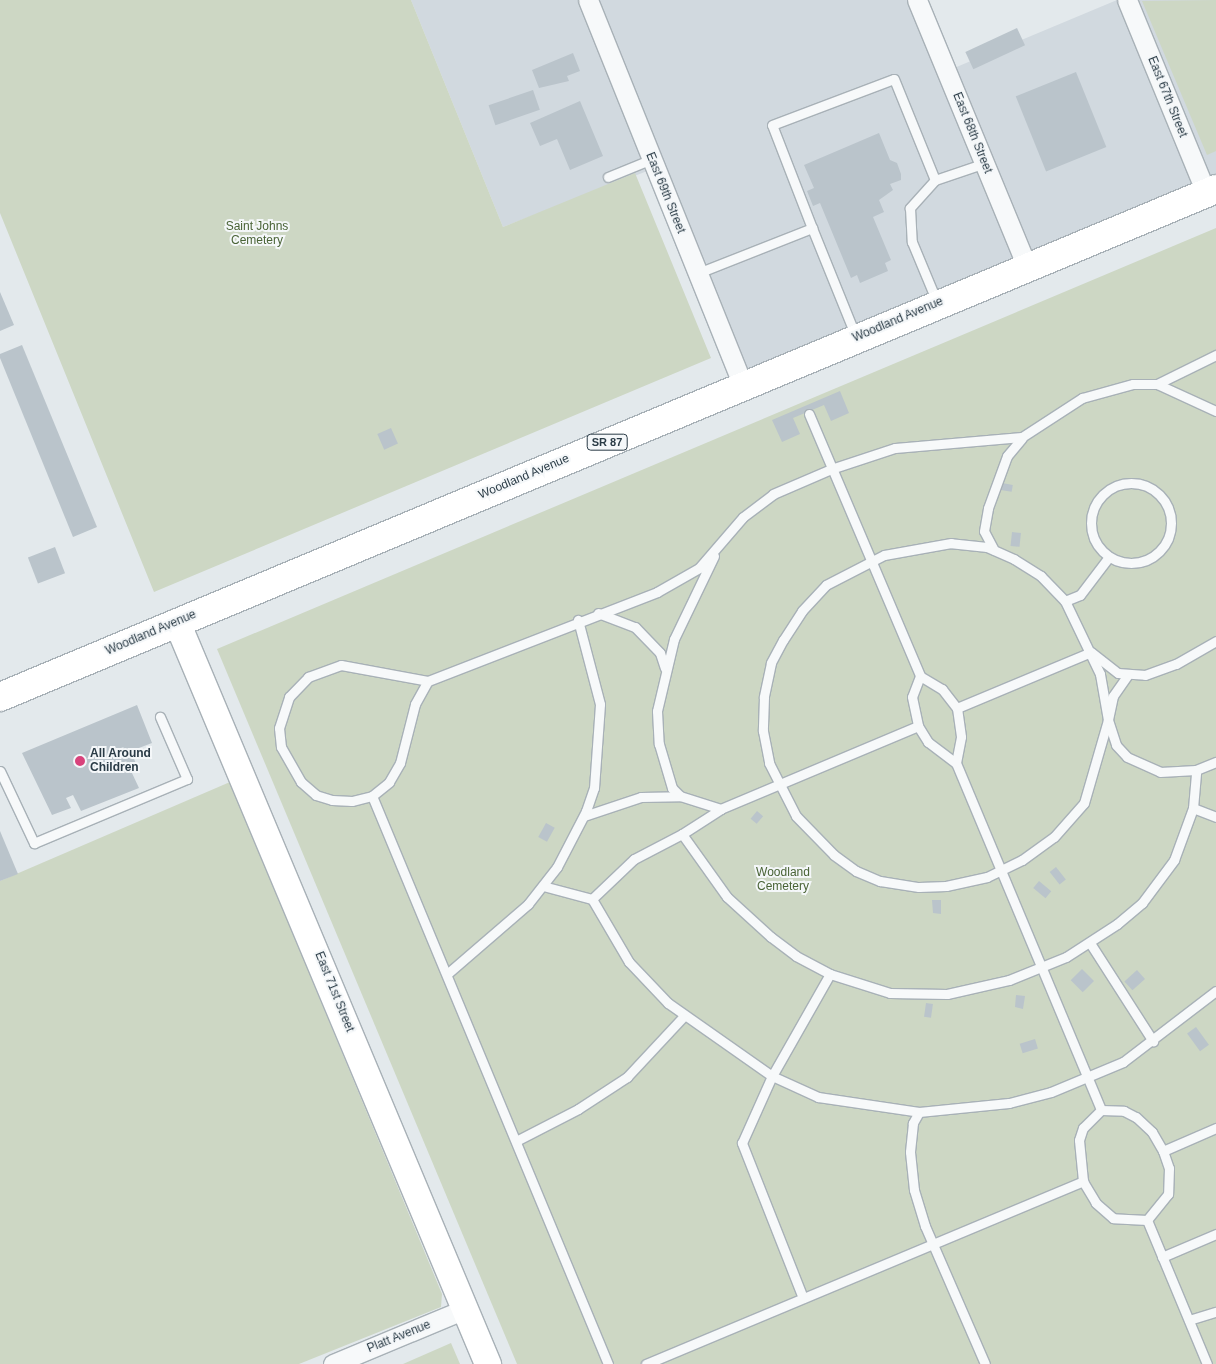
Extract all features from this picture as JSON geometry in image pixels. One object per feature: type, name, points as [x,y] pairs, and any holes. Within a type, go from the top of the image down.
[{"type":"main road","name":"Woodland Avenue","points":[[0,697],[1211,191]]},
{"type":"street","name":"East 69th Street","points":[[588,0],[743,385]]},
{"type":"street","name":"East 68th Street","points":[[917,0],[1027,267]]},
{"type":"street","name":"East 67th Street","points":[[1127,0],[1211,191]]},
{"type":"street","name":"East 71st Street","points":[[177,622],[488,1364]]},
{"type":"street","name":"Platt Avenue","points":[[333,1364],[465,1309]]},
{"type":"lane","points":[[856,338],[772,124],[894,79],[935,180]]},
{"type":"lane","points":[[608,177],[652,159]]},
{"type":"lane","points":[[937,304],[912,242],[910,208],[935,180],[984,163]]},
{"type":"lane","points":[[698,273],[812,228]]},
{"type":"lane","points":[[967,544],[978,540],[984,531],[996,480],[1007,456],[1022,437],[1054,414],[1099,391],[1157,384],[1216,355]]},
{"type":"lane","points":[[1157,384],[1216,411]]},
{"type":"lane","points":[[809,414],[920,676],[945,691],[957,708],[961,737],[956,763]]},
{"type":"lane","points":[[428,681],[415,704],[400,764],[389,782],[372,796],[352,801],[332,800],[316,795],[301,782],[281,747],[279,728],[289,698],[308,677],[341,666],[358,665],[428,681],[686,577],[718,547],[758,504],[831,469],[921,443],[1022,437]]},
{"type":"lane","points":[[1139,484],[1151,488],[1168,507],[1171,520],[1166,544],[1146,561],[1132,564],[1109,557],[1091,533],[1094,506],[1113,487],[1139,484]]},
{"type":"lane","points":[[984,531],[994,550]]},
{"type":"lane","points":[[1127,676],[1113,696],[1108,720],[1091,786],[1076,815],[1041,848],[1000,872],[967,883],[933,887],[898,885],[868,877],[816,838],[796,816],[778,786],[763,731],[764,697],[771,663],[792,625],[816,593],[838,576],[870,561],[925,545],[967,544],[994,550],[1041,576],[1065,601],[1092,652],[1108,720],[1116,745],[1138,765],[1160,772],[1196,770],[1216,762]]},
{"type":"lane","points":[[680,796],[667,779],[659,744],[657,710],[665,668],[674,639],[718,547]]},
{"type":"lane","points":[[1065,601],[1085,590],[1109,557]]},
{"type":"lane","points":[[598,613],[634,626],[660,654],[665,668]]},
{"type":"lane","points":[[446,974],[504,927],[543,886],[584,816],[594,788],[600,704],[578,620]]},
{"type":"lane","points":[[1092,652],[1127,676],[1161,671],[1216,641]]},
{"type":"lane","points":[[957,708],[1092,652]]},
{"type":"lane","points":[[920,676],[912,697],[918,726],[928,742],[956,763],[1040,968],[1101,1110]]},
{"type":"lane","points":[[0,771],[34,843],[187,779],[160,717]]},
{"type":"lane","points":[[592,899],[634,859],[682,834],[720,809],[918,726]]},
{"type":"lane","points":[[682,834],[710,876],[747,917],[796,956],[830,974],[890,993],[947,994],[976,989],[1040,968],[1090,943],[1142,903],[1160,882],[1186,836],[1193,808],[1196,770]]},
{"type":"lane","points":[[372,796],[608,1364]]},
{"type":"lane","points":[[584,816],[640,797],[680,796],[720,809]]},
{"type":"lane","points":[[1193,808],[1216,816]]},
{"type":"lane","points":[[543,886],[592,899],[641,977],[683,1017],[772,1076],[818,1097],[919,1112],[1009,1103],[1087,1078],[1123,1062],[1153,1041],[1216,991]]},
{"type":"lane","points":[[1090,943],[1153,1041]]},
{"type":"lane","points":[[803,1298],[742,1143],[772,1076],[830,974]]},
{"type":"lane","points":[[516,1140],[578,1109],[627,1077],[683,1017]]},
{"type":"lane","points":[[1101,1110],[1124,1111],[1136,1117],[1152,1132],[1163,1151],[1169,1168],[1168,1194],[1156,1214],[1147,1220],[1114,1218],[1096,1202],[1083,1180],[1079,1140],[1083,1128],[1101,1110]]},
{"type":"lane","points":[[919,1112],[914,1123],[910,1152],[914,1190],[985,1364]]},
{"type":"lane","points":[[1163,1151],[1216,1128]]},
{"type":"lane","points":[[646,1364],[1083,1180]]},
{"type":"lane","points":[[1147,1220],[1207,1364]]},
{"type":"lane","points":[[1162,1257],[1216,1234]]},
{"type":"lane","points":[[1189,1320],[1216,1312]]},
{"type":"shaded area","points":[[411,0],[917,0],[947,71],[1117,0],[1216,0],[1216,189],[743,385],[655,168],[503,227]]},
{"type":"green space","name":"Saint Johns Cemetery","points":[[0,0],[411,0],[503,227],[635,173],[711,358],[154,592],[0,213]]},
{"type":"green space","points":[[1216,0],[1216,151],[1207,155],[1142,1]]},
{"type":"green space","name":"Woodland Cemetery","points":[[1216,228],[1216,1364],[517,1364],[217,649]]},
{"type":"green space","points":[[230,782],[442,1294],[441,1307],[299,1364],[0,1364],[0,881]]},
{"type":"green space","points":[[451,1343],[460,1364],[403,1364]]},
{"type":"building","points":[[1017,28],[1025,45],[973,69],[965,52]]},
{"type":"building","points":[[573,53],[580,71],[567,76],[569,81],[539,88],[532,70]]},
{"type":"building","points":[[1076,72],[1106,147],[1046,171],[1016,96]]},
{"type":"building","points":[[533,90],[540,110],[495,125],[489,105]]},
{"type":"building","points":[[580,101],[603,156],[570,170],[557,139],[540,146],[530,123]]},
{"type":"building","points":[[879,133],[890,160],[897,163],[901,174],[901,180],[890,184],[893,190],[879,200],[884,212],[873,217],[891,260],[885,263],[888,271],[860,283],[857,275],[851,278],[820,203],[813,206],[807,191],[814,188],[804,165]]},
{"type":"building","points":[[0,292],[14,325],[0,331]]},
{"type":"building","points":[[22,345],[97,527],[73,537],[0,358],[0,354]]},
{"type":"building","points":[[840,391],[849,413],[831,421],[824,405],[793,418],[800,434],[782,442],[772,420]]},
{"type":"building","points":[[391,428],[398,444],[384,450],[377,434]]},
{"type":"building","points":[[1002,483],[1013,485],[1012,492],[1001,490]]},
{"type":"building","points":[[1012,532],[1021,533],[1019,547],[1011,546]]},
{"type":"building","points":[[55,547],[65,573],[38,584],[28,557]]},
{"type":"building","name":"All Around Children","points":[[137,705],[152,743],[131,751],[138,769],[131,771],[139,788],[81,811],[73,795],[66,798],[71,808],[52,815],[22,753]]},
{"type":"building","points":[[757,811],[763,816],[757,824],[751,819]]},
{"type":"building","points":[[546,823],[555,828],[547,842],[538,837]]},
{"type":"building","points":[[0,831],[18,874],[0,881]]},
{"type":"building","points":[[1056,867],[1066,880],[1060,885],[1050,872]]},
{"type":"building","points":[[1039,881],[1051,891],[1045,898],[1033,888]]},
{"type":"building","points":[[932,900],[941,900],[941,914],[933,913]]},
{"type":"building","points":[[1082,969],[1094,981],[1083,992],[1071,980]]},
{"type":"building","points":[[1137,970],[1145,979],[1132,990],[1124,981]]},
{"type":"building","points":[[1016,995],[1025,996],[1023,1009],[1015,1007]]},
{"type":"building","points":[[926,1003],[933,1004],[931,1018],[924,1017]]},
{"type":"building","points":[[1196,1027],[1209,1045],[1200,1051],[1187,1033]]},
{"type":"building","points":[[1035,1039],[1038,1049],[1023,1053],[1020,1044]]},
{"type":"place","name":"All Around Children","points":[[80,761]]}]
